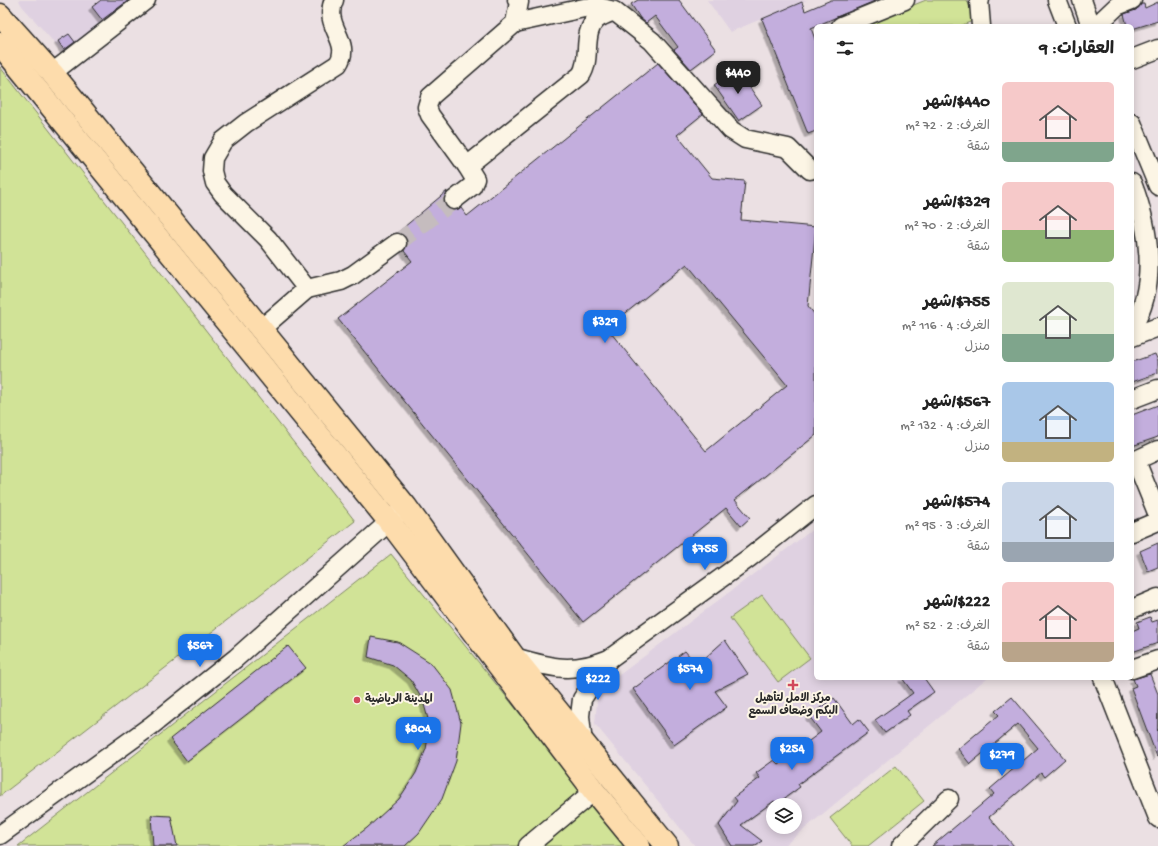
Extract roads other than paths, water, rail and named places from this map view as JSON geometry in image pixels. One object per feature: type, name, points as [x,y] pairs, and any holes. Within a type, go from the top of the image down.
[{"type":"highway","points":[[0,15],[52,73],[406,507],[514,657],[667,846]]},
{"type":"highway","points":[[0,44],[390,522],[594,791],[639,846]]},
{"type":"street","points":[[52,73],[146,0]]},
{"type":"street","points":[[307,289],[268,239],[223,194],[215,183],[212,170],[213,158],[218,149],[232,133],[338,64],[343,56],[343,49],[330,18],[330,9],[334,0]]},
{"type":"street","points":[[846,24],[905,0]]},
{"type":"street","points":[[979,0],[981,24]]},
{"type":"street","points":[[1057,0],[1066,24]]},
{"type":"street","points":[[1082,0],[1090,24]]},
{"type":"street","points":[[1098,24],[1117,6],[1132,0]]},
{"type":"street","points":[[515,23],[519,1]]},
{"type":"street","points":[[454,200],[472,186],[475,179],[430,115],[427,107],[430,97],[515,23],[584,8],[598,7],[614,11],[652,41],[730,130],[745,139],[788,148],[810,170]]},
{"type":"street","points":[[467,166],[581,75],[585,69],[589,30],[597,19],[614,11]]},
{"type":"street","points":[[1134,59],[1158,49]]},
{"type":"street","points":[[1134,128],[1158,186]]},
{"type":"street","points":[[1134,189],[1154,253],[1148,294],[1140,318],[1134,326]]},
{"type":"street","points":[[261,329],[307,289],[341,281],[353,276],[397,243]]},
{"type":"street","points":[[1134,337],[1158,327]]},
{"type":"street","points":[[1134,398],[1158,389]]},
{"type":"street","points":[[1158,450],[1134,462],[1158,515]]},
{"type":"street","points":[[0,835],[152,725],[236,658],[406,507]]},
{"type":"street","points":[[514,657],[550,667],[565,669],[583,668],[609,659],[749,558],[814,507]]},
{"type":"street","points":[[1134,531],[1158,520]]},
{"type":"street","points":[[1134,607],[1158,598]]},
{"type":"street","points":[[583,744],[580,716],[582,699],[609,659]]},
{"type":"street","points":[[1134,668],[1158,660]]},
{"type":"street","points":[[1105,680],[1158,818]]},
{"type":"street","points":[[528,846],[594,791]]},
{"type":"street","points":[[901,846],[950,799]]},
{"type":"tunnel","points":[[397,243],[454,200]]},
{"type":"place","name":"مركز الامل لتأهيل البكم وضعاف السمع","points":[[793,685]]},
{"type":"place","name":"المدينة الرياضية","points":[[357,700]]}]
